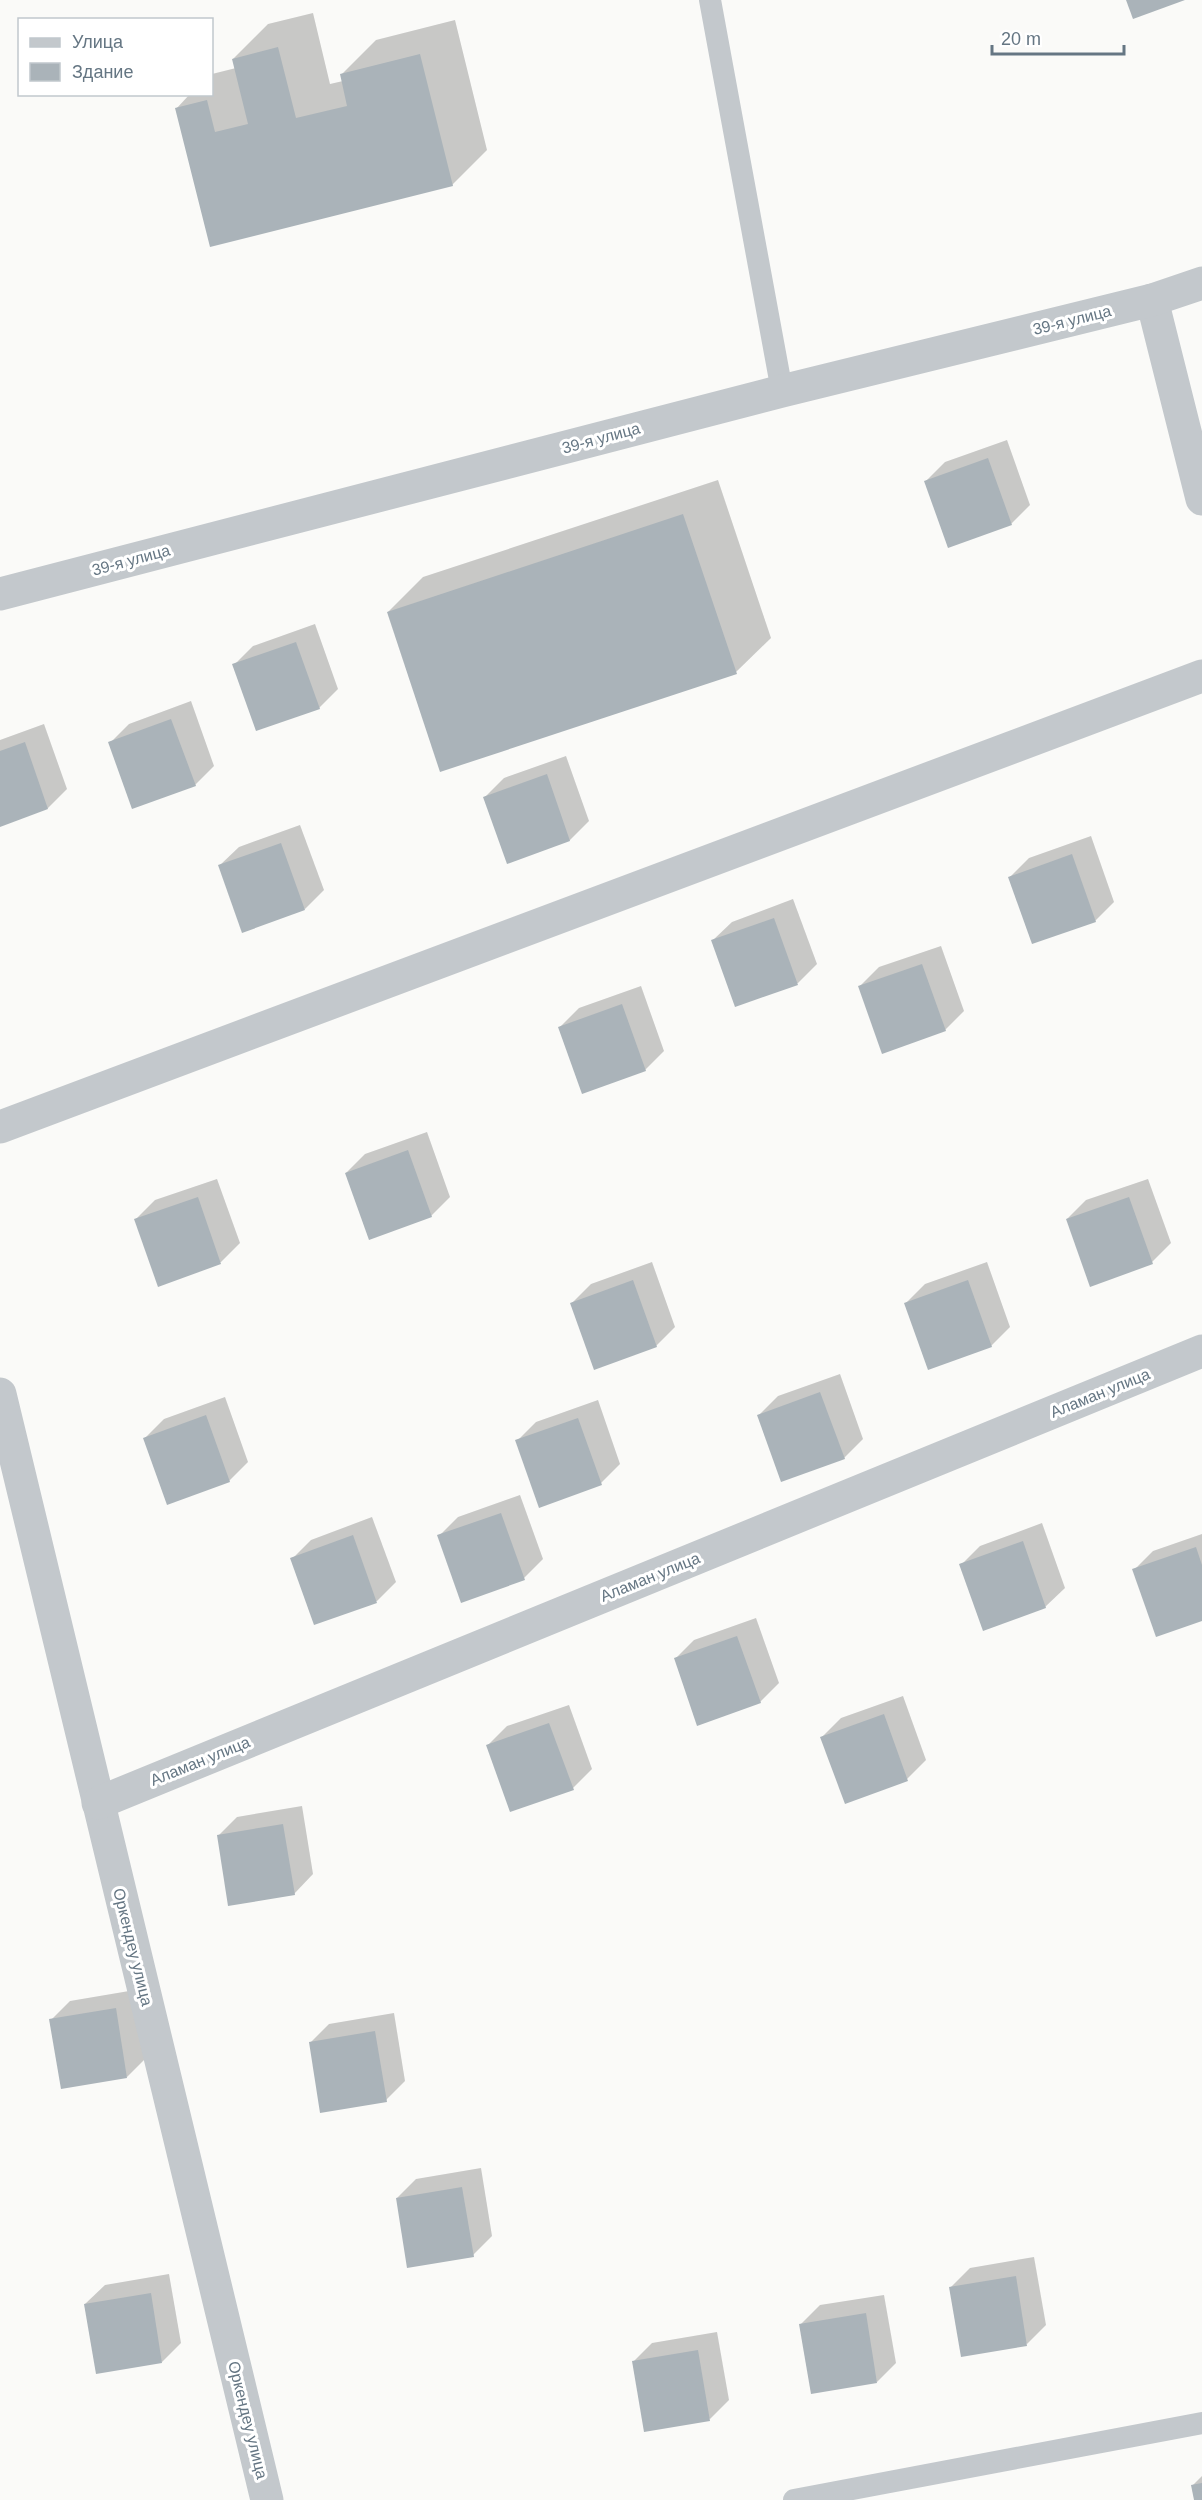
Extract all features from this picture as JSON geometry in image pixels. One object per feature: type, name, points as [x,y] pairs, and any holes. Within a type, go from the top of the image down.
[{"type":"street","name":"39-я улица","points":[[0,594],[782,391],[1152,300],[1202,283]]},
{"type":"street","points":[[1152,300],[1202,499]]},
{"type":"street","points":[[0,1127],[1202,676]]},
{"type":"street","name":"Аламан улица","points":[[98,1803],[1202,1351]]},
{"type":"street","name":"Оркендеу улица","points":[[0,1395],[4,1434],[98,1803],[267,2500]]},
{"type":"lane","points":[[710,0],[782,391]]},
{"type":"lane","points":[[794,2500],[1202,2423]]},
{"type":"building","points":[[1126,0],[1185,0],[1133,19]]},
{"type":"building","points":[[278,47],[296,118],[347,106],[340,74],[420,54],[453,186],[210,247],[175,108],[207,100],[215,132],[248,124],[232,59]]},
{"type":"building","points":[[988,458],[1012,525],[948,548],[924,481]]},
{"type":"building","points":[[683,514],[737,674],[440,772],[387,612]]},
{"type":"building","points":[[296,642],[320,709],[256,731],[232,664]]},
{"type":"building","points":[[171,719],[196,786],[132,809],[108,742]]},
{"type":"building","points":[[25,742],[48,809],[0,827],[0,751]]},
{"type":"building","points":[[547,774],[570,841],[507,864],[483,797]]},
{"type":"building","points":[[281,843],[305,910],[242,933],[218,865]]},
{"type":"building","points":[[1072,854],[1096,922],[1032,944],[1008,877]]},
{"type":"building","points":[[774,918],[798,985],[735,1007],[711,940]]},
{"type":"building","points":[[922,964],[946,1031],[882,1054],[858,986]]},
{"type":"building","points":[[622,1004],[646,1071],[582,1094],[558,1027]]},
{"type":"building","points":[[408,1150],[432,1217],[369,1240],[345,1173]]},
{"type":"building","points":[[198,1197],[221,1264],[158,1287],[134,1219]]},
{"type":"building","points":[[1129,1197],[1153,1264],[1090,1287],[1066,1219]]},
{"type":"building","points":[[633,1280],[657,1347],[594,1370],[570,1303]]},
{"type":"building","points":[[968,1280],[992,1347],[928,1370],[904,1303]]},
{"type":"building","points":[[820,1392],[845,1459],[781,1482],[757,1415]]},
{"type":"building","points":[[206,1415],[230,1482],[167,1505],[143,1438]]},
{"type":"building","points":[[578,1418],[602,1485],[539,1508],[515,1440]]},
{"type":"building","points":[[501,1513],[525,1580],[461,1603],[437,1535]]},
{"type":"building","points":[[353,1535],[377,1603],[314,1625],[290,1558]]},
{"type":"building","points":[[1023,1541],[1046,1608],[983,1631],[959,1564]]},
{"type":"building","points":[[1196,1547],[1202,1565],[1202,1621],[1156,1637],[1132,1569]]},
{"type":"building","points":[[737,1636],[761,1703],[697,1726],[674,1658]]},
{"type":"building","points":[[884,1714],[908,1781],[845,1804],[820,1737]]},
{"type":"building","points":[[549,1723],[574,1790],[510,1812],[486,1745]]},
{"type":"building","points":[[283,1824],[295,1895],[228,1906],[217,1835]]},
{"type":"building","points":[[116,2008],[127,2078],[61,2089],[49,2019]]},
{"type":"building","points":[[375,2031],[387,2102],[320,2113],[309,2042]]},
{"type":"building","points":[[462,2187],[474,2257],[407,2268],[396,2198]]},
{"type":"building","points":[[1016,2276],[1027,2346],[961,2357],[949,2287]]},
{"type":"building","points":[[151,2293],[162,2363],[96,2374],[84,2304]]},
{"type":"building","points":[[866,2313],[877,2383],[811,2394],[799,2324]]},
{"type":"building","points":[[698,2350],[710,2421],[644,2432],[632,2361]]},
{"type":"building","points":[[1202,2483],[1202,2500],[1194,2500],[1191,2485]]}]
